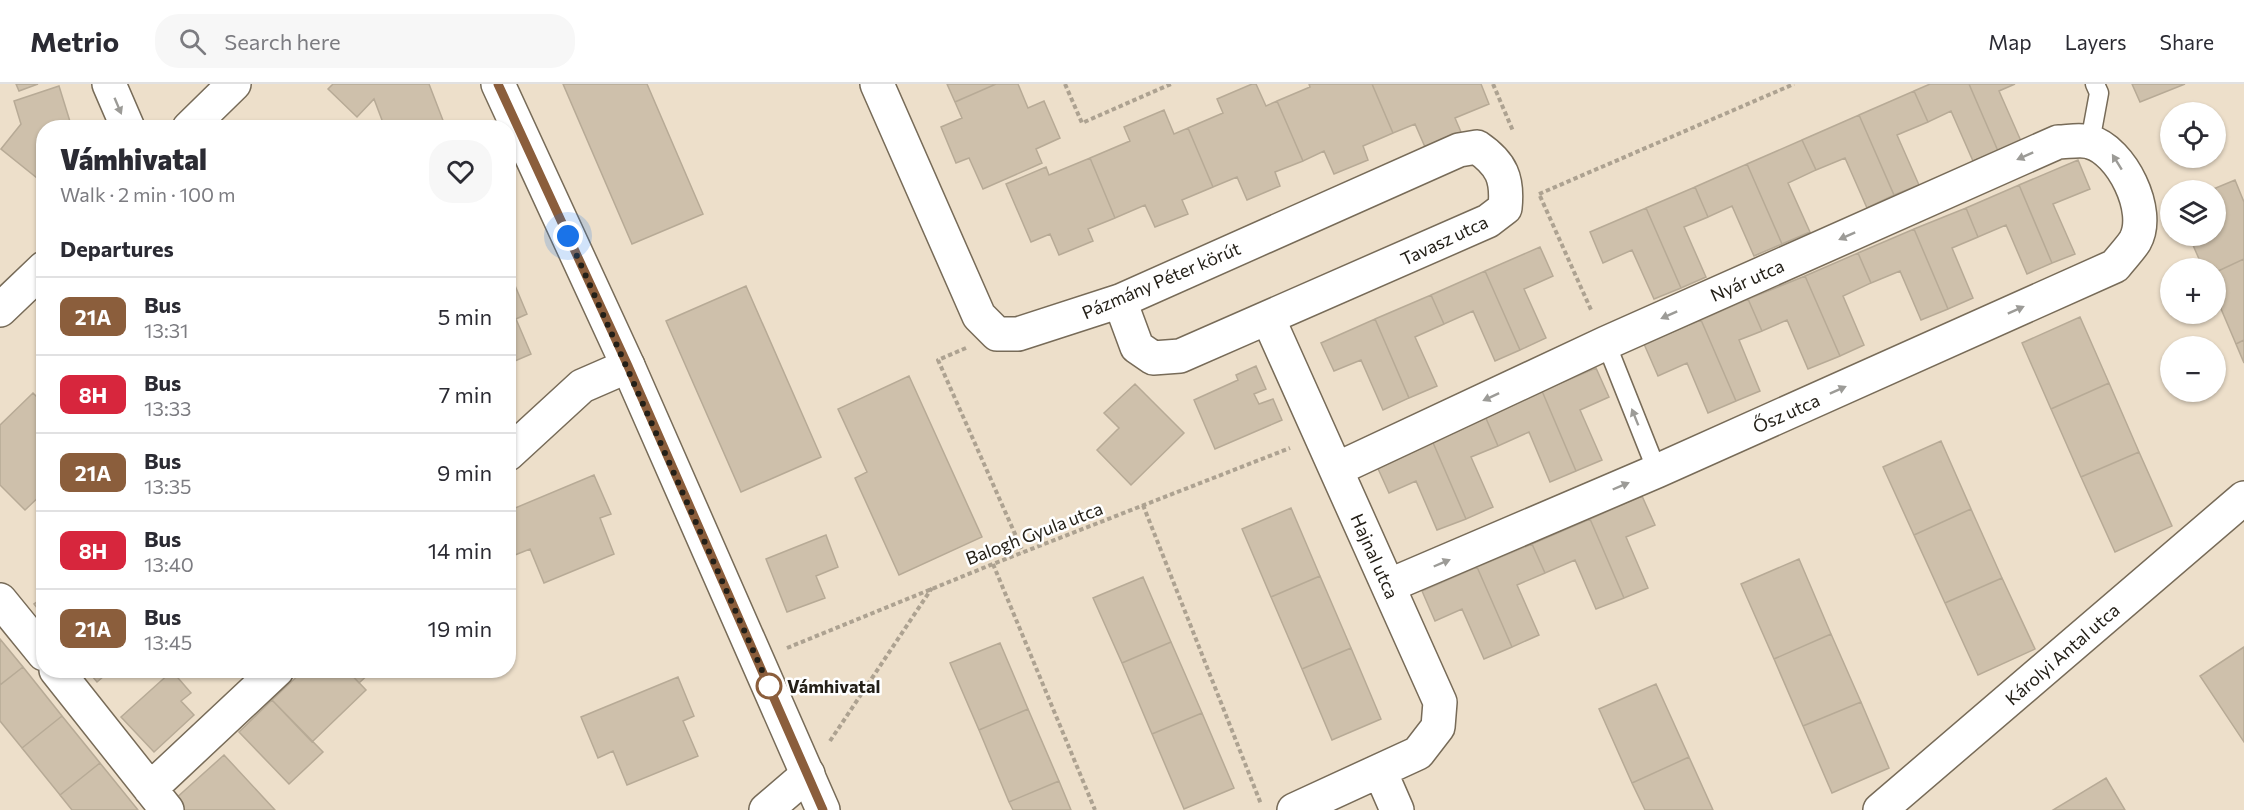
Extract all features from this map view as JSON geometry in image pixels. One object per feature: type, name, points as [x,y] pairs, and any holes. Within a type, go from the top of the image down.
[{"type":"street","points":[[109,84],[125,120]]},
{"type":"street","points":[[197,120],[234,84]]},
{"type":"street","points":[[498,84],[515,120]]},
{"type":"street","points":[[877,84],[980,316],[997,334]]},
{"type":"street","points":[[516,123],[628,366],[823,810]]},
{"type":"street","name":"Nyár utca","points":[[1336,469],[1606,343],[2058,142],[2090,142]]},
{"type":"street","name":"Ősz utca","points":[[1388,586],[1657,471],[2115,266],[2136,240],[2141,215],[2138,201],[2113,154],[2090,142]]},
{"type":"street","name":"Pázmány Péter körút","points":[[997,334],[1018,334],[1120,301],[1459,150],[1477,147],[1491,157],[1502,172],[1507,189],[1505,208]]},
{"type":"street","name":"Tavasz utca","points":[[1120,301],[1137,346],[1153,358],[1180,356],[1488,221],[1505,208]]},
{"type":"street","points":[[0,310],[36,276]]},
{"type":"street","name":"Hajnal utca","points":[[1268,318],[1440,702],[1438,727],[1418,753],[1294,810]]},
{"type":"street","points":[[516,447],[582,386],[628,366]]},
{"type":"street","name":"Károlyi Antal utca","points":[[1880,810],[2244,498]]},
{"type":"street","points":[[0,600],[36,644]]},
{"type":"street","points":[[62,678],[158,799],[270,678]]},
{"type":"street","points":[[1380,771],[1397,810]]},
{"type":"street","points":[[766,810],[808,774]]},
{"type":"lane","points":[[2090,142],[2099,93],[2095,84]]},
{"type":"lane","points":[[1606,343],[1657,471]]},
{"type":"path","points":[[1065,84],[1082,123],[1172,84]]},
{"type":"path","points":[[1493,84],[1516,139]]},
{"type":"path","name":"Tavasz utca","points":[[1505,208],[1794,84]]},
{"type":"path","points":[[1535,183],[1606,343]]},
{"type":"path","points":[[997,334],[938,360],[1023,552]]},
{"type":"path","name":"Balogh Gyula utca","points":[[757,660],[932,588],[1322,436]]},
{"type":"path","points":[[1143,505],[1264,810]]},
{"type":"path","points":[[993,564],[1095,810]]},
{"type":"path","points":[[808,774],[932,588]]},
{"type":"building","points":[[16,84],[38,84],[19,91]]},
{"type":"building","points":[[333,84],[429,84],[443,120],[382,120],[374,99],[357,117],[328,89]]},
{"type":"building","points":[[563,84],[647,84],[703,214],[632,244]]},
{"type":"building","points":[[947,84],[996,84],[955,102]]},
{"type":"building","points":[[996,84],[1018,84],[1028,108],[1044,101],[1060,138],[1036,149],[1042,163],[983,189],[969,158],[956,163],[941,127],[962,118],[955,102]]},
{"type":"building","points":[[1256,84],[1266,106],[1277,101],[1303,161],[1275,172],[1280,186],[1247,200],[1237,177],[1213,187],[1188,128],[1223,113],[1217,99]]},
{"type":"building","points":[[1309,84],[1372,84],[1393,133],[1363,146],[1368,160],[1334,174],[1324,151],[1303,161],[1277,101],[1310,87]]},
{"type":"building","points":[[1372,84],[1481,84],[1489,104],[1455,118],[1461,132],[1425,147],[1415,124],[1393,133]]},
{"type":"building","points":[[1930,84],[1969,84],[1998,151],[1973,161],[1951,111],[1928,122],[1914,91]]},
{"type":"building","points":[[1969,84],[2015,84],[1999,91],[2021,141],[1998,151]]},
{"type":"building","points":[[2132,84],[2185,84],[2140,102]]},
{"type":"building","points":[[59,86],[70,120],[36,120],[36,177],[1,149],[21,124],[14,101]]},
{"type":"building","points":[[1914,91],[1928,122],[1897,135],[1919,185],[1894,195],[1859,115]]},
{"type":"building","points":[[1164,110],[1174,134],[1188,128],[1213,187],[1182,200],[1188,214],[1155,227],[1145,205],[1115,218],[1090,158],[1130,141],[1124,127]]},
{"type":"building","points":[[1859,115],[1894,195],[1867,208],[1845,158],[1816,170],[1802,140]]},
{"type":"building","points":[[1802,140],[1816,170],[1788,183],[1810,232],[1782,244],[1747,164]]},
{"type":"building","points":[[1090,158],[1115,218],[1088,229],[1093,241],[1059,255],[1050,234],[1031,242],[1006,184],[1046,167],[1049,175]]},
{"type":"building","points":[[2078,160],[2090,189],[2053,204],[2075,254],[2052,263],[2019,185]]},
{"type":"building","points":[[1747,164],[1782,244],[1754,256],[1732,206],[1708,217],[1695,187]]},
{"type":"building","points":[[2235,180],[2244,202],[2244,259],[2226,267],[2226,258],[2199,258],[2193,246],[2226,246],[2226,184]]},
{"type":"building","points":[[2019,185],[2052,263],[2027,274],[2006,225],[1978,237],[1966,208]]},
{"type":"building","points":[[1695,187],[1708,217],[1684,227],[1706,277],[1681,288],[1646,208]]},
{"type":"building","points":[[1646,208],[1681,288],[1654,299],[1632,250],[1603,263],[1590,232]]},
{"type":"building","points":[[1966,208],[1978,237],[1952,248],[1973,298],[1948,309],[1914,229]]},
{"type":"building","points":[[1914,229],[1948,309],[1921,320],[1900,271],[1871,283],[1858,253]]},
{"type":"building","points":[[1540,247],[1553,276],[1524,289],[1546,338],[1520,350],[1485,271]]},
{"type":"building","points":[[1858,253],[1871,283],[1843,296],[1864,345],[1840,356],[1805,276]]},
{"type":"building","points":[[2244,259],[2244,340],[2236,344],[2226,320],[2226,267]]},
{"type":"building","points":[[1485,271],[1520,350],[1495,361],[1473,311],[1444,324],[1431,295]]},
{"type":"building","points":[[1805,276],[1840,356],[1808,369],[1787,320],[1762,331],[1748,299]]},
{"type":"building","points":[[746,286],[821,457],[741,492],[666,321]]},
{"type":"building","points":[[516,288],[527,314],[516,319]]},
{"type":"building","points":[[1431,295],[1444,324],[1415,337],[1437,386],[1409,398],[1375,319]]},
{"type":"building","points":[[1748,299],[1762,331],[1739,340],[1760,391],[1736,401],[1701,320]]},
{"type":"building","points":[[2080,317],[2109,383],[2051,409],[2022,343]]},
{"type":"building","points":[[516,319],[531,354],[516,361]]},
{"type":"building","points":[[1375,319],[1409,398],[1383,410],[1361,360],[1334,371],[1321,343]]},
{"type":"building","points":[[1701,320],[1736,401],[1708,413],[1687,363],[1658,376],[1644,344]]},
{"type":"building","points":[[2244,340],[2244,363],[2236,344]]},
{"type":"building","points":[[1256,366],[1266,389],[1254,394],[1259,404],[1273,399],[1282,420],[1215,449],[1194,400],[1238,380],[1236,375]]},
{"type":"building","points":[[1596,368],[1609,397],[1580,410],[1602,460],[1576,471],[1542,391]]},
{"type":"building","points":[[909,376],[982,537],[899,575],[855,478],[867,472],[838,409]]},
{"type":"building","points":[[2109,383],[2139,452],[2081,477],[2051,409]]},
{"type":"building","points":[[1135,384],[1184,433],[1131,485],[1097,450],[1119,428],[1104,413]]},
{"type":"building","points":[[1542,391],[1576,471],[1550,482],[1529,432],[1498,446],[1485,416]]},
{"type":"building","points":[[33,393],[36,396],[36,500],[25,510],[0,485],[0,425]]},
{"type":"building","points":[[1485,416],[1498,446],[1471,457],[1493,507],[1466,519],[1431,438]]},
{"type":"building","points":[[1431,438],[1466,519],[1437,530],[1416,481],[1389,493],[1375,462]]},
{"type":"building","points":[[1941,441],[1971,509],[1914,535],[1883,467]]},
{"type":"building","points":[[2139,452],[2172,526],[2115,552],[2081,477]]},
{"type":"building","points":[[594,475],[611,514],[600,518],[614,554],[544,583],[530,549],[516,555],[516,508]]},
{"type":"building","points":[[1642,496],[1655,525],[1626,537],[1648,588],[1624,598],[1590,519]]},
{"type":"building","points":[[1291,508],[1320,576],[1271,597],[1242,529]]},
{"type":"building","points":[[1971,509],[2002,578],[1945,603],[1914,535]]},
{"type":"building","points":[[1590,519],[1624,598],[1596,609],[1575,560],[1545,573],[1532,544]]},
{"type":"building","points":[[826,535],[838,567],[816,576],[825,598],[787,612],[766,559]]},
{"type":"building","points":[[1532,544],[1545,573],[1517,585],[1539,635],[1512,647],[1477,567]]},
{"type":"building","points":[[1799,559],[1831,634],[1774,659],[1741,584]]},
{"type":"building","points":[[1477,567],[1512,647],[1484,659],[1462,609],[1435,621],[1422,591]]},
{"type":"building","points":[[1320,576],[1351,648],[1302,669],[1271,597]]},
{"type":"building","points":[[1143,577],[1171,642],[1122,663],[1093,598]]},
{"type":"building","points":[[2002,578],[2035,649],[1978,675],[1945,603]]},
{"type":"building","points":[[1831,634],[1861,702],[1803,726],[1774,659]]},
{"type":"building","points":[[0,639],[23,667],[0,685]]},
{"type":"building","points":[[1171,642],[1202,713],[1152,734],[1122,663]]},
{"type":"building","points":[[1000,643],[1028,709],[979,730],[950,663]]},
{"type":"building","points":[[2244,647],[2244,742],[2200,676]]},
{"type":"building","points":[[1351,648],[1381,719],[1332,740],[1302,669]]},
{"type":"building","points":[[23,667],[62,716],[22,748],[0,721],[0,685]]},
{"type":"building","points":[[678,677],[694,716],[683,721],[698,756],[627,785],[613,751],[598,758],[581,717]]},
{"type":"building","points":[[164,678],[178,678],[191,693],[181,701],[194,715],[154,752],[121,717]]},
{"type":"building","points":[[295,678],[355,678],[366,690],[312,742],[272,700]]},
{"type":"building","points":[[354,678],[364,678],[359,683]]},
{"type":"building","points":[[1656,684],[1689,757],[1632,783],[1599,709]]},
{"type":"building","points":[[272,700],[323,752],[289,784],[239,732]]},
{"type":"building","points":[[1861,702],[1889,768],[1832,793],[1803,726]]},
{"type":"building","points":[[1028,709],[1059,781],[1009,802],[979,730]]},
{"type":"building","points":[[1202,713],[1234,788],[1184,809],[1152,734]]},
{"type":"building","points":[[62,716],[100,763],[60,795],[22,748]]},
{"type":"building","points":[[224,755],[275,810],[183,810],[174,800]]},
{"type":"building","points":[[1689,757],[1713,810],[1645,810],[1632,783]]},
{"type":"building","points":[[100,763],[138,810],[72,810],[60,795]]},
{"type":"building","points":[[2106,778],[2125,810],[2053,810]]},
{"type":"building","points":[[1059,781],[1071,810],[1013,810],[1009,802]]},
{"type":"bus line","name":"21A","points":[[498,84],[515,120]]},
{"type":"bus line","name":"21A","points":[[516,123],[628,366],[823,810]]},
{"type":"place","name":"Vámhivatal","points":[[769,686]]},
{"type":"route","points":[[568,236],[769,686]]}]
